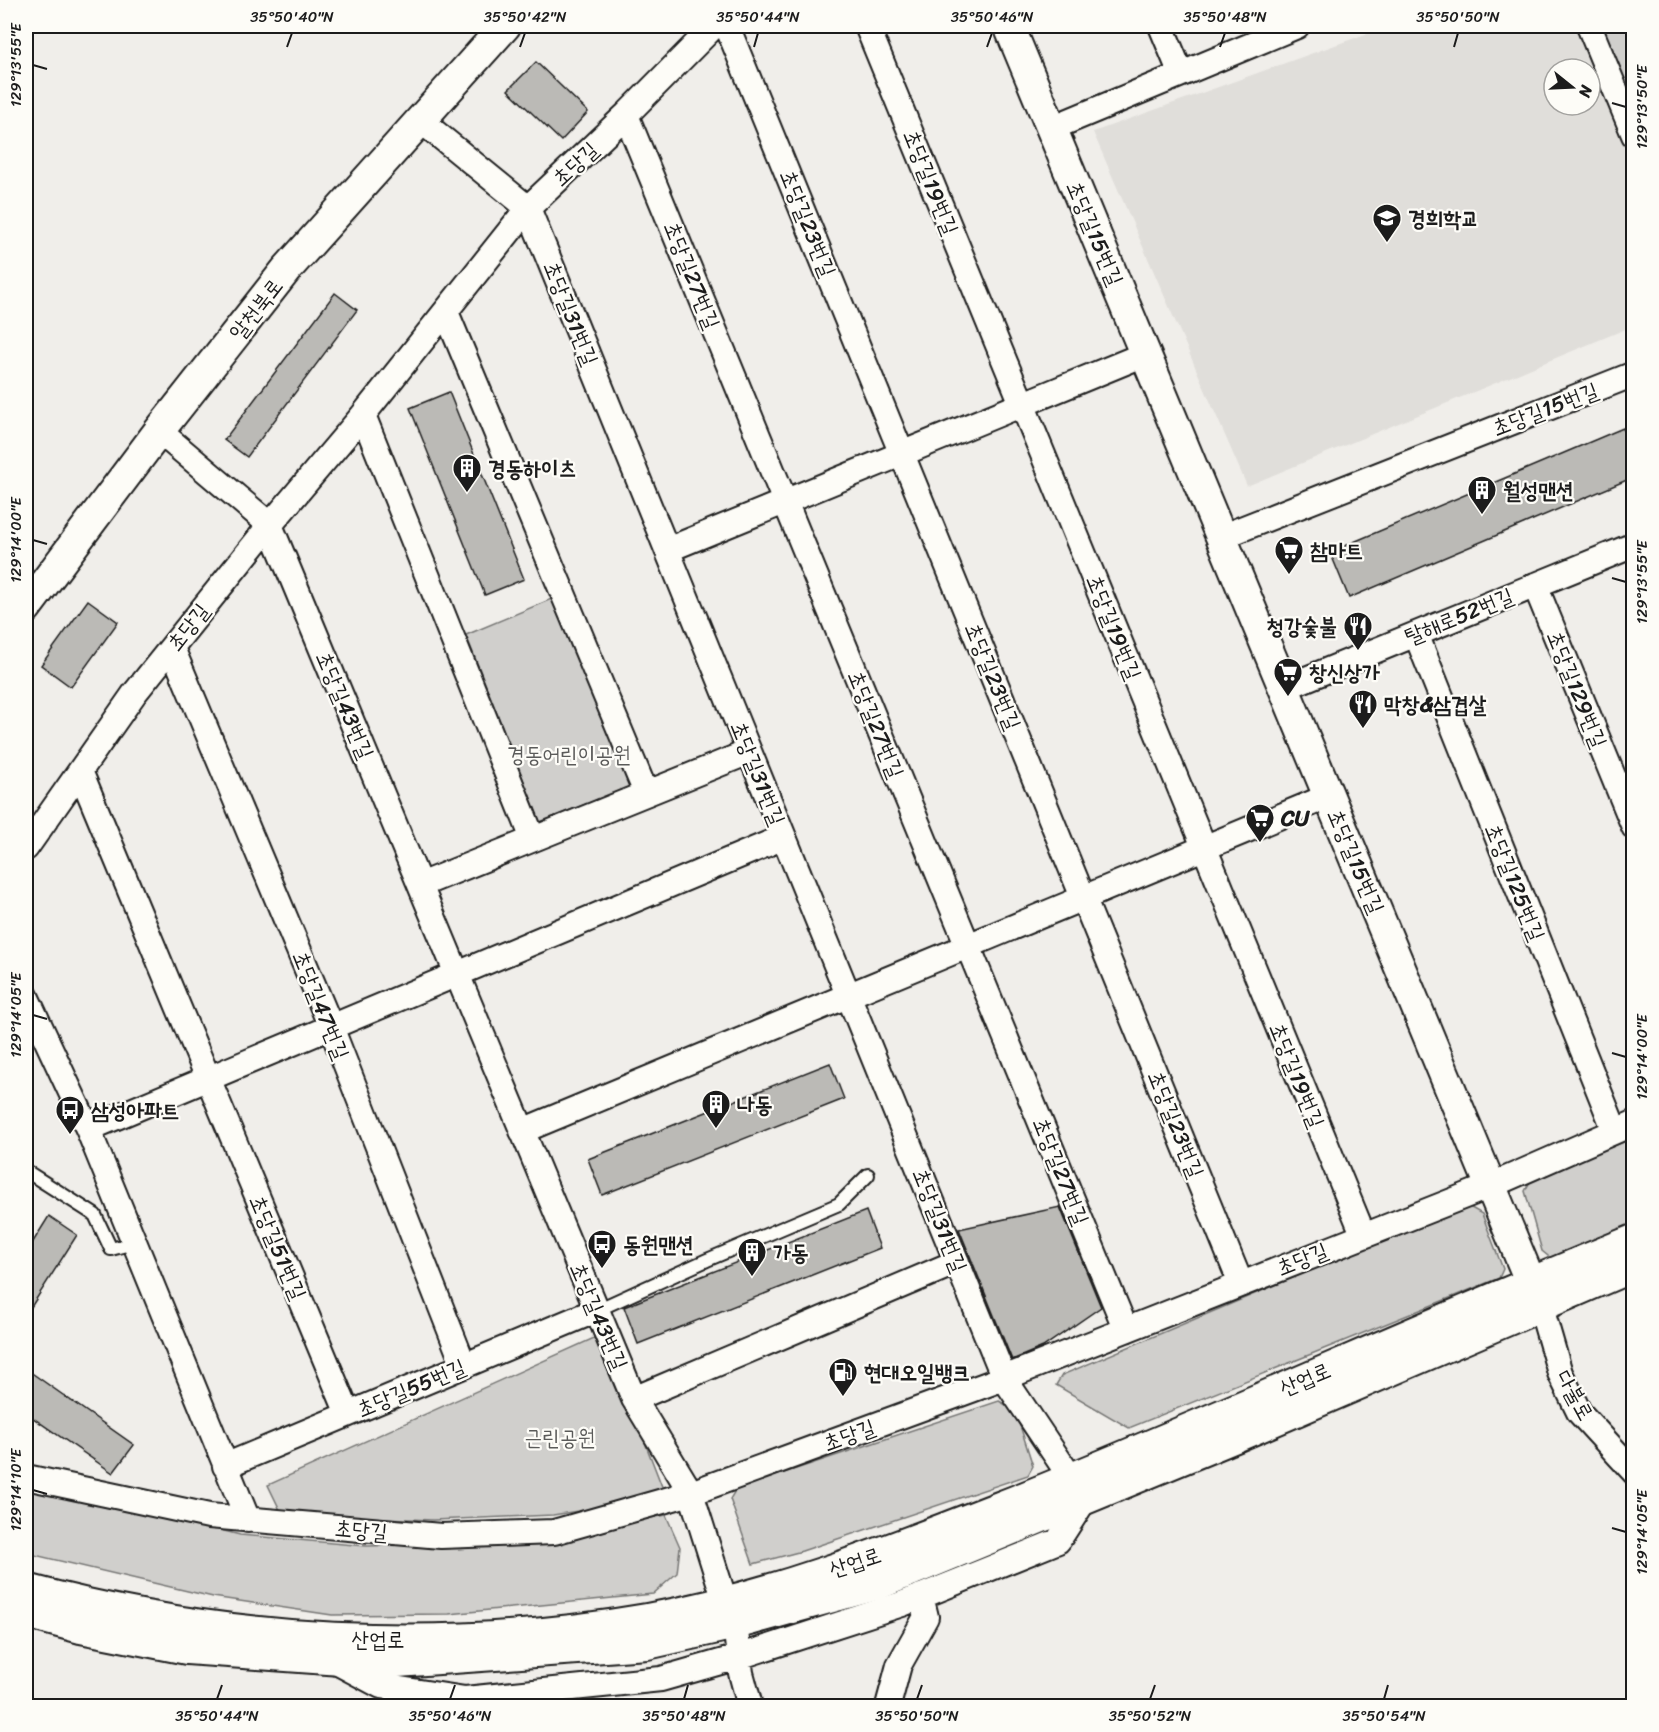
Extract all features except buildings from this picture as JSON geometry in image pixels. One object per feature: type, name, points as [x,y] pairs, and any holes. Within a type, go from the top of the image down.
[{"type":"street","name":"알천북로","points":[[26,608],[159,431],[286,270],[505,26]]},
{"type":"street","name":"초당길","points":[[26,848],[134,694],[270,525],[363,415],[528,208],[626,115],[714,26]]},
{"type":"street","name":"초당길23번길","points":[[727,26],[1241,1284]]},
{"type":"street","name":"초당길19번길","points":[[867,26],[1363,1234]]},
{"type":"street","name":"초당길15번길","points":[[1009,26],[1535,1293]]},
{"type":"street","points":[[1161,26],[1181,74]]},
{"type":"street","points":[[1052,128],[1297,26]]},
{"type":"street","points":[[1589,26],[1634,135]]},
{"type":"street","name":"초당길27번길","points":[[626,115],[1126,1330]]},
{"type":"street","points":[[420,120],[528,208]]},
{"type":"street","name":"초당길31번길","points":[[528,208],[1004,1378],[1078,1489]]},
{"type":"street","points":[[446,312],[646,793]]},
{"type":"street","points":[[667,550],[1145,354]]},
{"type":"street","name":"초당길15번길","points":[[1221,537],[1634,374]]},
{"type":"street","points":[[363,415],[533,839]]},
{"type":"street","points":[[159,431],[270,525]]},
{"type":"street","name":"초당길43번길","points":[[270,525],[634,1399],[691,1493],[730,1613],[750,1707]]},
{"type":"street","name":"탈해로52번길","points":[[1284,688],[1634,544]]},
{"type":"street","name":"초당길129번길","points":[[1535,585],[1634,827]]},
{"type":"street","name":"초당길125번길","points":[[1416,634],[1624,1127]]},
{"type":"street","name":"초당길47번길","points":[[172,648],[331,1027],[464,1366]]},
{"type":"street","points":[[420,885],[749,752]]},
{"type":"street","name":"초당길51번길","points":[[80,771],[348,1414]]},
{"type":"street","points":[[522,1131],[1329,796]]},
{"type":"street","points":[[88,1129],[784,837]]},
{"type":"street","points":[[26,996],[88,1129],[248,1520]]},
{"type":"street","name":"초당길","points":[[26,1477],[209,1516],[441,1536],[554,1532],[691,1493],[1004,1378],[1363,1234],[1490,1186],[1624,1127]]},
{"type":"street","name":"산업로","points":[[26,1589],[174,1622],[276,1634],[368,1641],[532,1635],[648,1618],[730,1613],[879,1584],[1078,1489],[1238,1436],[1535,1293],[1634,1240]]},
{"type":"street","points":[[634,1399],[957,1262]]},
{"type":"street","name":"산업로","points":[[1535,1293],[1634,1266]]},
{"type":"street","name":"다불로","points":[[1535,1293],[1560,1373],[1579,1412],[1634,1472]]},
{"type":"street","name":"초당길55번길","points":[[225,1466],[597,1310]]},
{"type":"street","points":[[333,1660],[381,1686],[465,1699],[661,1679],[738,1658],[921,1596],[1058,1541],[1078,1489]]},
{"type":"street","points":[[888,1707],[899,1665],[926,1617],[921,1596]]},
{"type":"street","name":"산업로","points":[[26,1613],[81,1628],[187,1648],[383,1663],[552,1653],[647,1644],[730,1613]]},
{"type":"lane","points":[[26,1171],[95,1215],[111,1249],[134,1243]]},
{"type":"lane","points":[[597,1310],[839,1204],[868,1175]]},
{"type":"shaded area","name":"경희학교","points":[[1388,26],[1576,26],[1589,57],[1542,57],[1542,117],[1602,117],[1602,88],[1633,161],[1633,326],[1247,486],[1093,132]]},
{"type":"green space","points":[[1602,26],[1633,26],[1633,98]]},
{"type":"green space","name":"경동어린이공원","points":[[561,595],[637,784],[540,822],[466,635]]},
{"type":"green space","points":[[1633,1138],[1633,1226],[1553,1260],[1542,1251],[1525,1191],[1531,1180]]},
{"type":"green space","points":[[1466,1205],[1482,1214],[1503,1269],[1499,1278],[1129,1428],[1056,1385],[1062,1375]]},
{"type":"green space","name":"근린공원","points":[[603,1334],[666,1497],[553,1515],[433,1520],[282,1514],[268,1485]]},
{"type":"green space","points":[[999,1401],[1015,1410],[1033,1466],[1028,1475],[802,1551],[753,1564],[730,1499],[736,1489]]},
{"type":"green space","points":[[26,1481],[240,1535],[366,1546],[525,1542],[666,1515],[680,1547],[677,1573],[653,1594],[449,1614],[332,1615],[213,1597],[26,1553]]},
{"type":"place","name":"경희학교","points":[[1387,244]]},
{"type":"place","name":"경동하이츠","points":[[467,494]]},
{"type":"place","name":"월성맨션","points":[[1482,516]]},
{"type":"place","name":"참마트","points":[[1289,576]]},
{"type":"place","name":"청강숯불","points":[[1358,652]]},
{"type":"place","name":"창신상가","points":[[1288,698]]},
{"type":"place","name":"막창&삼겹살","points":[[1363,730]]},
{"type":"place","name":"CU","points":[[1260,844]]},
{"type":"place","name":"나동","points":[[716,1130]]},
{"type":"place","name":"삼성아파트","points":[[70,1136]]},
{"type":"place","name":"동원맨션","points":[[602,1270]]},
{"type":"place","name":"가동","points":[[752,1278]]},
{"type":"place","name":"현대오일뱅크","points":[[843,1398]]}]
